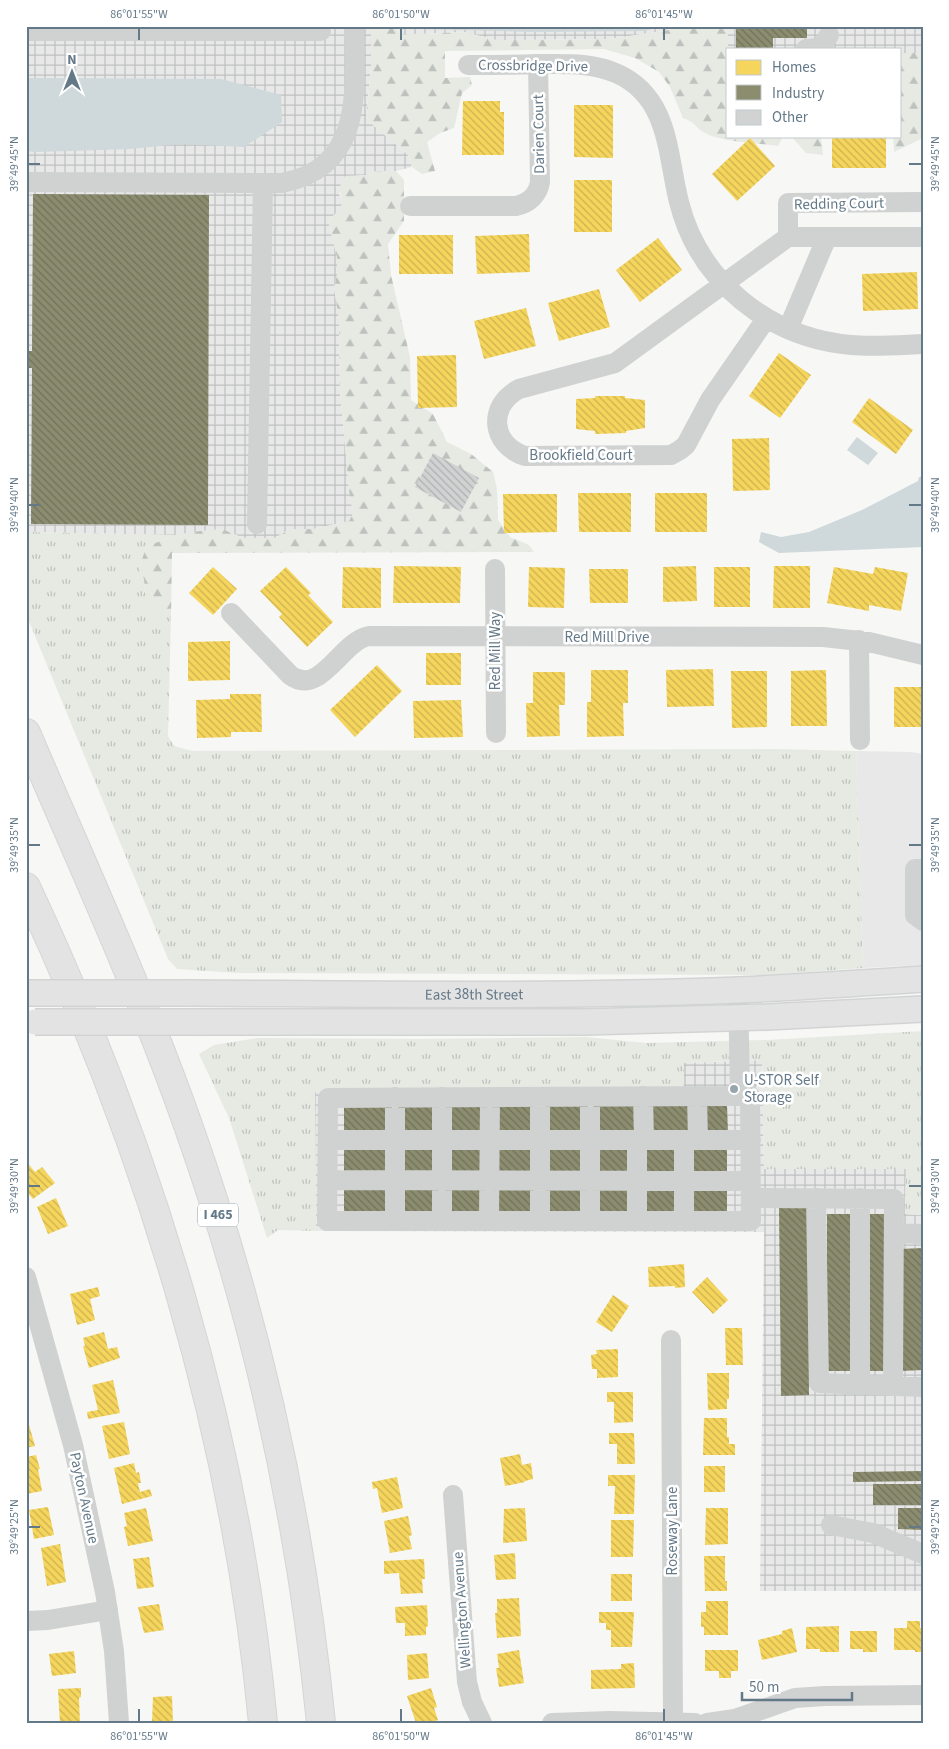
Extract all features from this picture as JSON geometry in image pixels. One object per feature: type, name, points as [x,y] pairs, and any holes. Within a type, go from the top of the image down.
[{"type":"highway","name":"I 465","points":[[26,733],[145,1010],[190,1129],[231,1258],[271,1412],[292,1517],[311,1628],[321,1723]]},
{"type":"highway","points":[[26,887],[80,1008],[101,1061],[155,1211],[186,1315],[212,1418],[234,1523],[253,1628],[263,1723]]},
{"type":"main road","name":"East 38th Street","points":[[26,993],[480,994],[738,990],[923,979]]},
{"type":"main road","name":"East 38th Street","points":[[30,1022],[558,1022],[739,1018],[923,1009]]},
{"type":"street","points":[[26,182],[282,183],[306,177],[319,170],[330,160],[340,147],[348,127],[355,80],[354,26]]},
{"type":"street","points":[[26,31],[296,29],[321,32]]},
{"type":"street","points":[[821,48],[829,35]]},
{"type":"street","name":"Darien Court","points":[[410,206],[516,206],[535,195],[540,182],[538,64]]},
{"type":"street","name":"Crossbridge Drive","points":[[468,65],[580,64],[599,67],[624,78],[640,90],[657,111],[665,130],[679,202],[684,217],[702,256],[734,296],[766,319],[802,335],[850,345],[923,344]]},
{"type":"street","points":[[257,524],[263,183]]},
{"type":"street","name":"Redding Court","points":[[788,237],[788,203],[923,202]]},
{"type":"street","points":[[788,329],[828,236]]},
{"type":"street","points":[[724,285],[788,237],[923,236]]},
{"type":"street","name":"Brookfield Court","points":[[724,285],[615,363],[519,389],[510,394],[503,402],[498,413],[497,423],[501,439],[508,447],[525,456],[671,455],[677,453],[686,445],[710,400],[766,319]]},
{"type":"street","name":"Red Mill Way","points":[[495,569],[496,733]]},
{"type":"street","name":"Red Mill Drive","points":[[231,613],[290,675],[296,680],[305,681],[316,679],[356,640],[363,637],[823,637],[860,640],[923,655]]},
{"type":"street","points":[[860,640],[860,740]]},
{"type":"street","points":[[923,869],[915,869],[915,915],[923,921]]},
{"type":"street","points":[[738,990],[741,1094],[751,1140],[751,1221],[327,1221],[328,1098],[697,1096],[741,1094]]},
{"type":"street","points":[[637,1221],[637,1181],[643,1096]]},
{"type":"street","points":[[684,1221],[684,1181],[697,1096]]},
{"type":"street","points":[[395,1097],[395,1221]]},
{"type":"street","points":[[442,1097],[442,1221]]},
{"type":"street","points":[[490,1097],[490,1221]]},
{"type":"street","points":[[540,1097],[540,1221]]},
{"type":"street","points":[[590,1097],[590,1221]]},
{"type":"street","points":[[328,1140],[751,1140]]},
{"type":"street","points":[[327,1180],[684,1181],[816,1198],[894,1199],[894,1386]]},
{"type":"street","points":[[816,1198],[819,1384],[923,1387]]},
{"type":"street","points":[[860,1198],[860,1385]]},
{"type":"street","points":[[894,1233],[923,1234]]},
{"type":"street","name":"Payton Avenue","points":[[26,1277],[73,1445],[108,1610],[115,1661],[119,1723]]},
{"type":"street","name":"Roseway Lane","points":[[671,1340],[672,1722]]},
{"type":"street","name":"Wellington Avenue","points":[[453,1495],[467,1682],[472,1702],[482,1723]]},
{"type":"street","points":[[831,1525],[873,1533],[923,1554]]},
{"type":"street","points":[[26,1621],[48,1620],[108,1610]]},
{"type":"street","points":[[707,1723],[735,1719],[795,1698],[923,1695]]},
{"type":"street","points":[[552,1723],[609,1721],[695,1723]]},
{"type":"shaded area","points":[[26,26],[371,26],[371,67],[366,119],[408,155],[412,167],[396,171],[376,171],[366,175],[345,177],[339,194],[343,201],[340,210],[328,220],[337,257],[337,275],[334,288],[339,319],[340,392],[350,500],[354,512],[349,521],[314,529],[290,529],[275,538],[243,538],[222,529],[174,535],[26,532]]},
{"type":"shaded area","points":[[397,26],[686,26],[610,39],[496,40],[464,32],[400,35]]},
{"type":"shaded area","points":[[413,26],[655,26],[645,31],[535,32],[421,29]]},
{"type":"shaded area","points":[[728,26],[923,26],[923,53],[902,53],[902,48],[728,48]]},
{"type":"shaded area","points":[[26,78],[221,79],[281,95],[282,122],[244,147],[180,144],[130,149],[26,151]]},
{"type":"shaded area","points":[[857,437],[878,453],[868,465],[847,450]]},
{"type":"shaded area","points":[[923,476],[923,547],[779,553],[759,542],[761,532],[781,537],[809,532],[862,510],[918,481],[919,477]]},
{"type":"shaded area","points":[[856,751],[923,754],[923,965],[863,968]]},
{"type":"shaded area","points":[[762,1060],[764,1169],[906,1169],[905,1214],[923,1215],[923,1591],[760,1591],[764,1232],[316,1231],[315,1092],[684,1091],[684,1063]]},
{"type":"green space","points":[[371,26],[396,26],[400,35],[464,32],[496,40],[610,39],[686,26],[728,26],[728,48],[726,48],[726,138],[782,138],[778,146],[730,140],[705,133],[691,121],[683,118],[670,87],[659,72],[635,58],[604,49],[445,51],[445,78],[470,77],[472,85],[462,93],[454,128],[440,133],[427,142],[435,171],[422,174],[412,167],[408,155],[366,119],[371,67]]},
{"type":"green space","points":[[902,53],[923,53],[923,138],[894,152],[893,138],[902,138]]},
{"type":"green space","points":[[793,138],[821,138],[823,155],[806,153]]},
{"type":"green space","points":[[376,171],[396,171],[404,180],[404,221],[388,244],[391,275],[410,357],[411,400],[433,414],[447,442],[471,454],[493,472],[497,489],[498,520],[510,537],[529,545],[534,552],[172,553],[171,614],[157,614],[149,605],[145,593],[144,579],[139,569],[146,547],[174,535],[222,529],[243,538],[275,538],[290,529],[314,529],[349,521],[354,512],[350,500],[340,392],[339,319],[334,288],[337,275],[337,257],[328,220],[340,210],[343,201],[340,188],[345,176],[366,175]]},
{"type":"green space","points":[[26,532],[174,535],[146,547],[139,569],[144,579],[145,593],[157,614],[171,614],[168,736],[174,746],[192,751],[775,749],[856,751],[863,968],[765,975],[237,973],[177,969],[168,959],[26,614]]},
{"type":"green space","points":[[923,1031],[923,1215],[905,1214],[906,1169],[764,1169],[762,1060],[753,1060],[684,1063],[684,1091],[315,1092],[316,1231],[278,1230],[267,1238],[229,1118],[199,1054],[214,1045],[258,1038],[587,1037],[646,1043],[767,1040]]},
{"type":"building: Homes","points":[[463,101],[500,101],[500,112],[504,112],[504,155],[462,155]]},
{"type":"building: Homes","points":[[574,105],[613,105],[613,158],[574,157]]},
{"type":"building: Homes","points":[[750,138],[775,166],[737,201],[712,174]]},
{"type":"building: Homes","points":[[832,138],[886,138],[886,168],[832,168]]},
{"type":"building: Homes","points":[[574,180],[612,180],[612,232],[574,232]]},
{"type":"building: Homes","points":[[529,234],[530,272],[477,274],[475,236]]},
{"type":"building: Homes","points":[[399,235],[453,235],[453,274],[399,274]]},
{"type":"building: Homes","points":[[658,238],[682,270],[640,302],[616,270]]},
{"type":"building: Homes","points":[[917,272],[918,309],[863,311],[862,274]]},
{"type":"building: Homes","points":[[599,289],[610,327],[559,341],[548,303]]},
{"type":"building: Homes","points":[[526,308],[536,346],[484,359],[474,321]]},
{"type":"building: Homes","points":[[779,353],[811,375],[780,418],[749,396]]},
{"type":"building: Homes","points":[[456,355],[457,407],[418,408],[417,356]]},
{"type":"building: Homes","points":[[595,396],[625,396],[625,398],[645,400],[645,428],[626,431],[626,433],[595,434],[595,431],[576,429],[576,399],[595,398]]},
{"type":"building: Homes","points":[[869,398],[913,430],[896,454],[852,422]]},
{"type":"building: Homes","points":[[769,438],[770,490],[733,491],[732,439]]},
{"type":"building: Homes","points":[[578,493],[631,493],[631,532],[579,532]]},
{"type":"building: Homes","points":[[655,493],[707,493],[707,532],[655,532]]},
{"type":"building: Homes","points":[[503,494],[557,494],[557,532],[504,533]]},
{"type":"building: Homes","points":[[394,566],[461,567],[460,603],[393,603]]},
{"type":"building: Homes","points":[[696,566],[697,601],[663,602],[663,567]]},
{"type":"building: Homes","points":[[774,566],[810,566],[810,608],[773,608]]},
{"type":"building: Homes","points":[[213,567],[237,589],[213,615],[189,593]]},
{"type":"building: Homes","points":[[286,567],[311,593],[308,595],[333,622],[307,647],[279,617],[282,614],[260,591]]},
{"type":"building: Homes","points":[[343,567],[381,568],[381,608],[342,608]]},
{"type":"building: Homes","points":[[529,567],[565,568],[564,608],[528,607]]},
{"type":"building: Homes","points":[[714,567],[750,567],[750,607],[714,607]]},
{"type":"building: Homes","points":[[834,567],[873,574],[875,567],[908,573],[901,611],[869,605],[869,611],[827,603]]},
{"type":"building: Homes","points":[[589,569],[628,569],[628,603],[590,603]]},
{"type":"building: Homes","points":[[230,641],[230,680],[188,681],[188,642]]},
{"type":"building: Homes","points":[[426,653],[461,653],[461,685],[426,685]]},
{"type":"building: Homes","points":[[377,665],[402,691],[355,737],[330,710]]},
{"type":"building: Homes","points":[[713,669],[714,706],[667,707],[666,670]]},
{"type":"building: Homes","points":[[591,670],[628,670],[628,703],[623,703],[624,736],[587,737],[587,702],[591,702]]},
{"type":"building: Homes","points":[[826,670],[827,726],[791,726],[791,671]]},
{"type":"building: Homes","points":[[731,671],[767,671],[767,727],[732,728]]},
{"type":"building: Homes","points":[[533,672],[565,672],[565,705],[559,705],[560,736],[527,737],[526,703],[533,703]]},
{"type":"building: Homes","points":[[894,687],[923,687],[923,727],[894,727]]},
{"type":"building: Homes","points":[[230,694],[261,694],[262,732],[231,732],[231,737],[197,738],[196,700],[230,699]]},
{"type":"building: Homes","points":[[461,700],[463,737],[414,738],[413,701]]},
{"type":"building: Homes","points":[[26,1161],[35,1172],[42,1167],[55,1183],[33,1199],[26,1191]]},
{"type":"building: Homes","points":[[56,1198],[68,1226],[48,1234],[37,1207]]},
{"type":"building: Homes","points":[[684,1264],[685,1287],[649,1287],[648,1267]]},
{"type":"building: Homes","points":[[707,1277],[728,1300],[713,1314],[692,1292]]},
{"type":"building: Homes","points":[[98,1287],[100,1296],[90,1299],[95,1320],[77,1325],[70,1294]]},
{"type":"building: Homes","points":[[613,1295],[629,1306],[612,1332],[596,1322]]},
{"type":"building: Homes","points":[[725,1328],[742,1328],[743,1365],[726,1365]]},
{"type":"building: Homes","points":[[104,1332],[108,1349],[117,1347],[120,1358],[89,1368],[83,1346],[85,1346],[83,1338]]},
{"type":"building: Homes","points":[[618,1349],[618,1377],[597,1378],[597,1369],[592,1369],[591,1355],[597,1354],[596,1350]]},
{"type":"building: Homes","points":[[707,1373],[729,1373],[727,1409],[708,1410]]},
{"type":"building: Homes","points":[[113,1380],[120,1413],[88,1419],[87,1412],[98,1410],[92,1385]]},
{"type":"building: Homes","points":[[607,1392],[633,1392],[633,1422],[614,1423],[614,1402],[607,1402]]},
{"type":"building: Homes","points":[[26,1414],[35,1446],[26,1448]]},
{"type":"building: Homes","points":[[704,1418],[727,1418],[727,1437],[729,1437],[729,1444],[735,1444],[735,1455],[703,1455]]},
{"type":"building: Homes","points":[[124,1422],[130,1454],[109,1459],[102,1426]]},
{"type":"building: Homes","points":[[609,1433],[634,1433],[635,1464],[617,1464],[617,1444],[609,1444]]},
{"type":"building: Homes","points":[[520,1454],[522,1465],[531,1463],[533,1479],[505,1486],[500,1458]]},
{"type":"building: Homes","points":[[36,1455],[40,1469],[38,1469],[42,1491],[26,1494],[26,1457]]},
{"type":"building: Homes","points":[[134,1463],[136,1473],[139,1472],[141,1483],[138,1483],[140,1492],[150,1489],[152,1496],[122,1504],[114,1468]]},
{"type":"building: Homes","points":[[704,1466],[725,1466],[725,1492],[704,1492]]},
{"type":"building: Homes","points":[[608,1475],[635,1475],[634,1514],[614,1514],[615,1486],[608,1486]]},
{"type":"building: Homes","points":[[397,1477],[403,1508],[382,1513],[377,1488],[373,1489],[372,1482]]},
{"type":"building: Homes","points":[[48,1507],[54,1535],[34,1539],[29,1510]]},
{"type":"building: Homes","points":[[146,1508],[153,1541],[128,1546],[124,1527],[127,1526],[124,1513]]},
{"type":"building: Homes","points":[[525,1508],[527,1541],[503,1543],[504,1509]]},
{"type":"building: Homes","points":[[706,1508],[728,1508],[728,1544],[705,1545]]},
{"type":"building: Homes","points":[[408,1516],[412,1535],[409,1536],[412,1549],[390,1553],[384,1521]]},
{"type":"building: Homes","points":[[611,1520],[634,1520],[633,1557],[611,1557]]},
{"type":"building: Homes","points":[[60,1544],[66,1582],[47,1586],[41,1548]]},
{"type":"building: Homes","points":[[515,1553],[516,1579],[496,1580],[494,1555]]},
{"type":"building: Homes","points":[[704,1556],[725,1556],[727,1591],[705,1591]]},
{"type":"building: Homes","points":[[149,1557],[154,1587],[137,1589],[133,1559]]},
{"type":"building: Homes","points":[[424,1559],[425,1579],[422,1579],[423,1593],[401,1594],[399,1573],[384,1574],[384,1561]]},
{"type":"building: Homes","points":[[611,1574],[632,1574],[632,1601],[611,1601]]},
{"type":"building: Homes","points":[[519,1598],[521,1636],[497,1638],[495,1613],[497,1613],[497,1599]]},
{"type":"building: Homes","points":[[706,1601],[728,1601],[728,1635],[704,1635],[704,1627],[701,1627],[701,1612],[706,1612]]},
{"type":"building: Homes","points":[[159,1604],[164,1630],[144,1633],[138,1607]]},
{"type":"building: Homes","points":[[427,1605],[428,1626],[426,1627],[426,1635],[405,1636],[405,1623],[396,1623],[395,1607]]},
{"type":"building: Homes","points":[[599,1612],[634,1612],[632,1647],[611,1647],[611,1630],[606,1630],[606,1623],[599,1623]]},
{"type":"building: Homes","points":[[907,1621],[920,1621],[920,1628],[923,1628],[923,1652],[894,1650],[894,1628],[907,1628]]},
{"type":"building: Homes","points":[[839,1626],[839,1652],[820,1652],[820,1649],[806,1649],[806,1627]]},
{"type":"building: Homes","points":[[792,1628],[797,1652],[762,1660],[758,1640],[782,1634],[782,1631]]},
{"type":"building: Homes","points":[[850,1631],[877,1631],[877,1652],[863,1652],[863,1649],[850,1649]]},
{"type":"building: Homes","points":[[519,1650],[524,1683],[499,1687],[496,1668],[499,1668],[497,1654]]},
{"type":"building: Homes","points":[[705,1650],[738,1650],[738,1671],[731,1671],[731,1678],[719,1678],[719,1671],[705,1671]]},
{"type":"building: Homes","points":[[74,1651],[76,1673],[52,1676],[49,1654]]},
{"type":"building: Homes","points":[[427,1653],[429,1678],[408,1680],[407,1655]]},
{"type":"building: Homes","points":[[634,1663],[635,1688],[591,1689],[591,1670],[621,1669],[621,1664]]},
{"type":"building: Homes","points":[[81,1688],[81,1697],[79,1698],[80,1723],[60,1723],[58,1689]]},
{"type":"building: Homes","points":[[431,1688],[437,1707],[434,1708],[438,1720],[429,1723],[416,1723],[407,1696]]},
{"type":"building: Homes","points":[[172,1696],[173,1723],[152,1723],[153,1697]]},
{"type":"building: Industry","points":[[736,26],[807,26],[807,38],[773,38],[773,48],[736,48]]},
{"type":"building: Industry","points":[[33,194],[209,195],[208,525],[31,524],[32,368],[27,368],[27,351],[32,351]]},
{"type":"building: Industry","points":[[439,1105],[439,1132],[398,1132],[398,1106]]},
{"type":"building: Industry","points":[[487,1105],[487,1133],[446,1133],[446,1106]]},
{"type":"building: Industry","points":[[727,1105],[728,1133],[701,1133],[700,1106]]},
{"type":"building: Industry","points":[[344,1106],[392,1106],[392,1133],[344,1133]]},
{"type":"building: Industry","points":[[492,1106],[533,1106],[533,1133],[492,1133]]},
{"type":"building: Industry","points":[[546,1106],[588,1106],[588,1133],[546,1133]]},
{"type":"building: Industry","points":[[593,1106],[640,1106],[640,1133],[593,1133]]},
{"type":"building: Industry","points":[[647,1106],[694,1106],[694,1133],[647,1133]]},
{"type":"building: Industry","points":[[344,1146],[391,1146],[391,1173],[344,1173]]},
{"type":"building: Industry","points":[[398,1146],[439,1146],[439,1173],[398,1173]]},
{"type":"building: Industry","points":[[445,1146],[486,1146],[486,1173],[445,1172]]},
{"type":"building: Industry","points":[[492,1146],[533,1146],[533,1173],[492,1173]]},
{"type":"building: Industry","points":[[546,1146],[587,1146],[587,1174],[546,1173]]},
{"type":"building: Industry","points":[[593,1146],[633,1146],[633,1173],[593,1173]]},
{"type":"building: Industry","points":[[640,1146],[681,1146],[681,1173],[640,1174]]},
{"type":"building: Industry","points":[[727,1146],[727,1174],[687,1174],[687,1147]]},
{"type":"building: Industry","points":[[344,1186],[392,1186],[391,1214],[344,1214]]},
{"type":"building: Industry","points":[[398,1186],[439,1186],[439,1213],[398,1213]]},
{"type":"building: Industry","points":[[492,1186],[534,1187],[534,1214],[492,1214]]},
{"type":"building: Industry","points":[[445,1187],[486,1187],[486,1214],[445,1214]]},
{"type":"building: Industry","points":[[546,1187],[588,1187],[588,1214],[546,1214]]},
{"type":"building: Industry","points":[[593,1187],[634,1187],[634,1214],[593,1214]]},
{"type":"building: Industry","points":[[641,1187],[681,1187],[681,1214],[641,1214]]},
{"type":"building: Industry","points":[[687,1187],[727,1187],[727,1214],[687,1214]]},
{"type":"building: Industry","points":[[779,1207],[808,1207],[809,1395],[781,1396]]},
{"type":"building: Industry","points":[[827,1214],[853,1214],[853,1371],[827,1371]]},
{"type":"building: Industry","points":[[867,1214],[890,1214],[889,1371],[867,1371]]},
{"type":"building: Industry","points":[[923,1248],[923,1370],[901,1371],[900,1249]]},
{"type":"building: Industry","points":[[923,1471],[923,1481],[853,1482],[853,1472]]},
{"type":"building: Industry","points":[[873,1484],[923,1484],[923,1505],[873,1505]]},
{"type":"building: Industry","points":[[898,1508],[923,1508],[923,1530],[898,1529]]},
{"type":"building: Other","points":[[433,453],[479,478],[461,512],[415,487]]},
{"type":"place","name":"U-STOR Self Storage","points":[[734,1089]]}]
